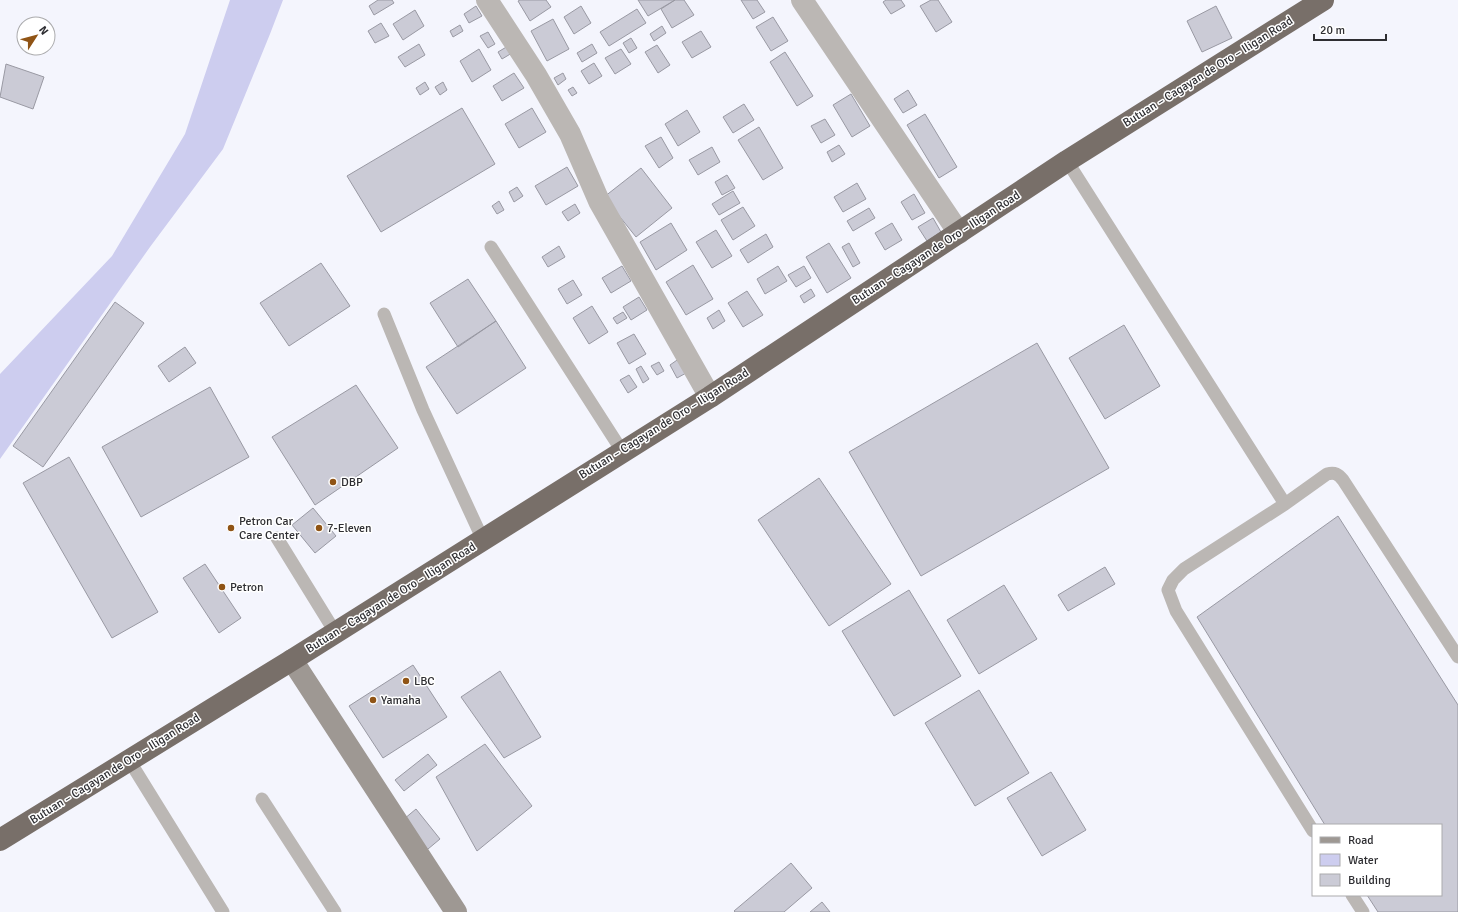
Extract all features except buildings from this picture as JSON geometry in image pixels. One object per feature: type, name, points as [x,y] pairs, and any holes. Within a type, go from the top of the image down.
[{"type":"highway","name":"Butuan – Cagayan de Oro – Iligan Road","points":[[0,840],[292,660],[710,397],[1067,161],[1323,0]]},
{"type":"street","points":[[487,0],[536,75],[570,134],[599,201],[710,397]]},
{"type":"street","points":[[802,0],[959,233]]},
{"type":"street","points":[[292,660],[456,912]]},
{"type":"lane","points":[[1067,161],[1285,504]]},
{"type":"lane","points":[[491,247],[622,451]]},
{"type":"lane","points":[[384,314],[423,410],[483,540]]},
{"type":"lane","points":[[1312,830],[1176,611],[1168,590],[1173,580],[1184,569],[1285,504],[1327,474],[1337,474],[1343,480],[1458,657]]},
{"type":"lane","points":[[277,538],[335,632]]},
{"type":"lane","points":[[129,760],[223,912]]},
{"type":"lane","points":[[262,799],[336,912]]},
{"type":"lane","points":[[1353,896],[1363,912]]},
{"type":"water","points":[[230,0],[283,0],[223,149],[150,247],[0,459],[0,374],[112,256],[185,134]]},
{"type":"place","name":"DBP","points":[[333,482]]},
{"type":"place","name":"Petron Car Care Center","points":[[231,528]]},
{"type":"place","name":"7-Eleven","points":[[319,528]]},
{"type":"place","name":"Petron","points":[[222,587]]},
{"type":"place","name":"LBC","points":[[406,681]]},
{"type":"place","name":"Yamaha","points":[[373,700]]}]
